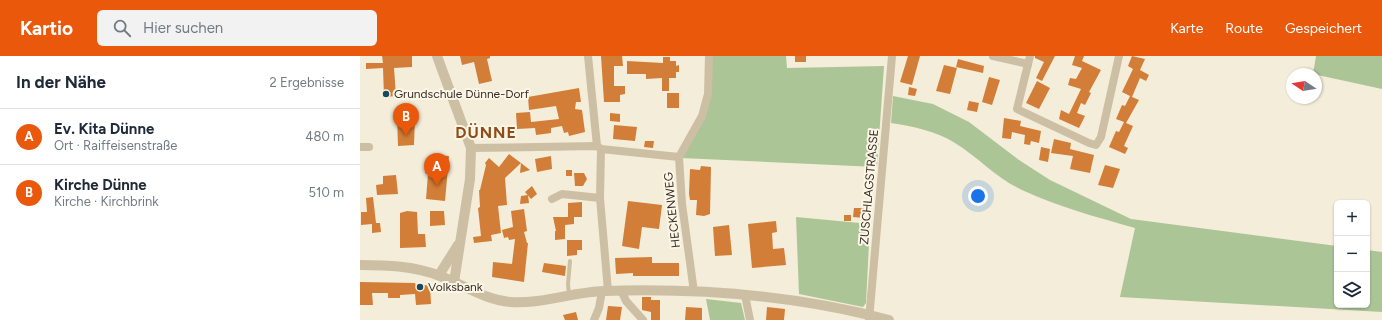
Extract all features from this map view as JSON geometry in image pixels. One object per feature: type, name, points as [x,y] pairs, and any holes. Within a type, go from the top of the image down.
[{"type":"street","points":[[437,56],[471,148],[470,179],[454,282]]},
{"type":"street","points":[[588,56],[599,147],[605,291],[594,320]]},
{"type":"street","points":[[678,157],[702,116],[708,94],[709,56]]},
{"type":"street","name":"ZUSCHLAGSTRASSE","points":[[870,317],[892,56]]},
{"type":"street","points":[[992,56],[1029,60],[1017,110],[1096,145],[1101,137],[1119,56]]},
{"type":"street","points":[[360,147],[369,147]]},
{"type":"street","name":"HECKENWEG","points":[[471,148],[599,147],[678,157],[694,292]]},
{"type":"street","points":[[552,198],[562,194],[600,198]]},
{"type":"street","points":[[439,275],[460,242]]},
{"type":"street","points":[[360,265],[394,266],[439,275],[479,294],[511,302],[533,301],[569,295],[621,290],[694,292],[745,295],[814,303],[870,317],[889,320]]},
{"type":"street","points":[[621,290],[626,301],[643,320]]},
{"type":"street","points":[[745,295],[750,320]]},
{"type":"lane","points":[[569,295],[568,284],[570,261]]},
{"type":"green space","points":[[711,56],[786,56],[787,68],[884,66],[877,167],[681,158],[703,117]]},
{"type":"green space","points":[[1316,56],[1382,56],[1382,89],[1322,76],[1322,68],[1314,68]]},
{"type":"green space","points":[[893,96],[933,104],[969,122],[1019,160],[1050,180],[1131,219],[1334,246],[1334,308],[1370,308],[1370,250],[1382,252],[1382,312],[1120,297],[1135,228],[1050,202],[1022,190],[995,174],[948,139],[924,130],[891,123]]},
{"type":"green space","points":[[796,217],[870,224],[866,303],[863,307],[799,294]]},
{"type":"green space","points":[[706,299],[741,303],[745,320],[710,320]]},
{"type":"building","points":[[382,56],[412,56],[412,67],[394,68],[396,96],[384,97],[383,68],[366,69],[366,63],[383,63]]},
{"type":"building","points":[[460,56],[490,56],[490,58],[487,59],[492,81],[479,84],[474,62],[462,65]]},
{"type":"building","points":[[601,56],[622,56],[623,66],[614,66],[614,86],[625,86],[625,94],[620,95],[620,102],[604,102]]},
{"type":"building","points":[[795,56],[806,56],[806,62],[795,62]]},
{"type":"building","points":[[908,56],[920,56],[912,85],[900,82]]},
{"type":"building","points":[[1035,56],[1055,56],[1042,81],[1036,78],[1044,62],[1035,58]]},
{"type":"building","points":[[1075,56],[1084,56],[1082,61],[1101,70],[1089,92],[1091,93],[1085,105],[1081,103],[1077,113],[1085,116],[1079,128],[1059,119],[1061,110],[1069,114],[1081,89],[1068,85],[1070,78],[1076,79],[1082,68],[1072,65]]},
{"type":"building","points":[[1132,56],[1145,59],[1140,70],[1149,75],[1146,81],[1140,78],[1132,97],[1139,100],[1126,123],[1133,126],[1124,146],[1128,148],[1125,154],[1109,147],[1116,131],[1119,132],[1124,122],[1116,119],[1122,105],[1125,106],[1130,96],[1122,92],[1133,69],[1128,66]]},
{"type":"building","points":[[663,57],[670,57],[670,61],[676,61],[676,66],[679,65],[679,72],[676,72],[676,78],[669,78],[669,91],[662,91],[662,78],[646,79],[646,74],[627,74],[627,61],[663,63]]},
{"type":"building","points":[[958,59],[984,66],[983,73],[956,67]]},
{"type":"building","points":[[944,65],[957,68],[950,94],[936,91]]},
{"type":"building","points":[[989,77],[1000,80],[992,105],[982,102]]},
{"type":"building","points":[[1037,81],[1050,88],[1039,109],[1026,103]]},
{"type":"building","points":[[909,87],[917,89],[915,96],[908,95]]},
{"type":"building","points":[[579,88],[581,102],[576,102],[575,109],[582,110],[585,132],[569,136],[568,132],[564,133],[562,126],[551,128],[551,133],[536,135],[535,128],[517,129],[516,113],[530,112],[531,122],[559,119],[556,106],[529,110],[528,97]]},
{"type":"building","points":[[667,93],[679,93],[679,108],[667,108]]},
{"type":"building","points":[[969,101],[979,103],[977,112],[967,110]]},
{"type":"building","points":[[610,113],[620,114],[620,122],[610,121]]},
{"type":"building","points":[[397,117],[415,117],[414,145],[398,146]]},
{"type":"building","points":[[1004,118],[1021,121],[1020,126],[1041,131],[1039,143],[1031,141],[1030,145],[1024,144],[1025,135],[1012,132],[1011,139],[1002,138]]},
{"type":"building","points":[[614,125],[637,127],[635,141],[613,139]]},
{"type":"building","points":[[1054,139],[1071,143],[1070,149],[1094,155],[1090,173],[1070,169],[1073,156],[1051,153]]},
{"type":"building","points":[[645,141],[654,141],[653,148],[644,147]]},
{"type":"building","points":[[1041,147],[1050,149],[1048,162],[1039,160]]},
{"type":"building","points":[[509,154],[521,163],[505,178],[507,205],[498,206],[501,233],[491,235],[492,241],[474,243],[473,237],[481,236],[478,208],[480,207],[479,190],[486,165],[485,163],[489,158],[499,167]]},
{"type":"building","points":[[430,155],[449,156],[445,201],[426,199],[428,174],[425,173]]},
{"type":"building","points":[[551,156],[552,169],[537,172],[535,159]]},
{"type":"building","points":[[521,163],[530,170],[520,173]]},
{"type":"building","points":[[1105,165],[1120,169],[1113,188],[1098,185]]},
{"type":"building","points":[[701,166],[711,167],[710,214],[704,216],[696,215],[697,200],[690,200],[689,194],[690,169],[700,170]]},
{"type":"building","points":[[566,170],[572,170],[572,176],[566,176]]},
{"type":"building","points":[[574,173],[584,173],[587,179],[583,186],[575,186]]},
{"type":"building","points":[[396,175],[398,194],[377,195],[376,185],[383,184],[383,176]]},
{"type":"building","points":[[532,186],[537,194],[531,199],[525,192]]},
{"type":"building","points":[[528,195],[529,203],[520,204],[521,196]]},
{"type":"building","points":[[373,197],[376,223],[380,223],[381,232],[372,233],[372,224],[361,225],[361,212],[367,212],[366,198]]},
{"type":"building","points":[[628,201],[662,205],[659,229],[642,227],[639,249],[622,246]]},
{"type":"building","points":[[582,202],[582,217],[574,217],[574,224],[565,225],[565,239],[555,240],[556,231],[553,217],[568,217],[568,203]]},
{"type":"building","points":[[854,208],[864,208],[864,218],[853,217]]},
{"type":"building","points":[[524,209],[527,231],[524,232],[528,243],[524,282],[492,277],[493,262],[512,264],[515,239],[509,240],[508,237],[504,238],[502,230],[513,227],[511,211]]},
{"type":"building","points":[[407,211],[417,212],[418,234],[425,234],[426,247],[400,248],[400,213]]},
{"type":"building","points":[[430,211],[444,211],[445,225],[430,226]]},
{"type":"building","points":[[844,215],[851,215],[851,221],[844,221]]},
{"type":"building","points":[[776,221],[777,232],[772,233],[773,249],[784,248],[786,265],[752,268],[748,224]]},
{"type":"building","points":[[729,225],[732,255],[715,256],[713,227]]},
{"type":"building","points":[[567,240],[582,240],[582,250],[577,250],[577,255],[567,256]]},
{"type":"building","points":[[652,257],[652,263],[679,263],[679,276],[633,276],[633,273],[616,274],[615,258]]},
{"type":"building","points":[[544,263],[566,266],[565,276],[542,272]]},
{"type":"building","points":[[360,282],[415,283],[416,286],[430,285],[431,304],[416,305],[415,294],[400,295],[400,298],[388,298],[388,293],[372,293],[373,305],[360,305]]},
{"type":"building","points":[[642,297],[651,297],[651,300],[660,300],[660,320],[651,320],[651,312],[642,310]]},
{"type":"building","points":[[608,306],[622,307],[620,320],[606,320]]},
{"type":"building","points":[[686,307],[702,308],[702,320],[685,320]]},
{"type":"building","points":[[767,307],[785,309],[784,320],[766,320]]},
{"type":"building","points":[[576,312],[578,320],[565,320],[563,315]]},
{"type":"place","name":"Grundschule Dünne-Dorf","points":[[386,94]]},
{"type":"place","name":"Kirche Dünne","points":[[406,136]]},
{"type":"place","name":"Ev. Kita Dünne","points":[[437,186]]},
{"type":"place","name":"Volksbank","points":[[420,287]]},
{"type":"district","name":"DÜNNE","points":[[486,132]]}]
